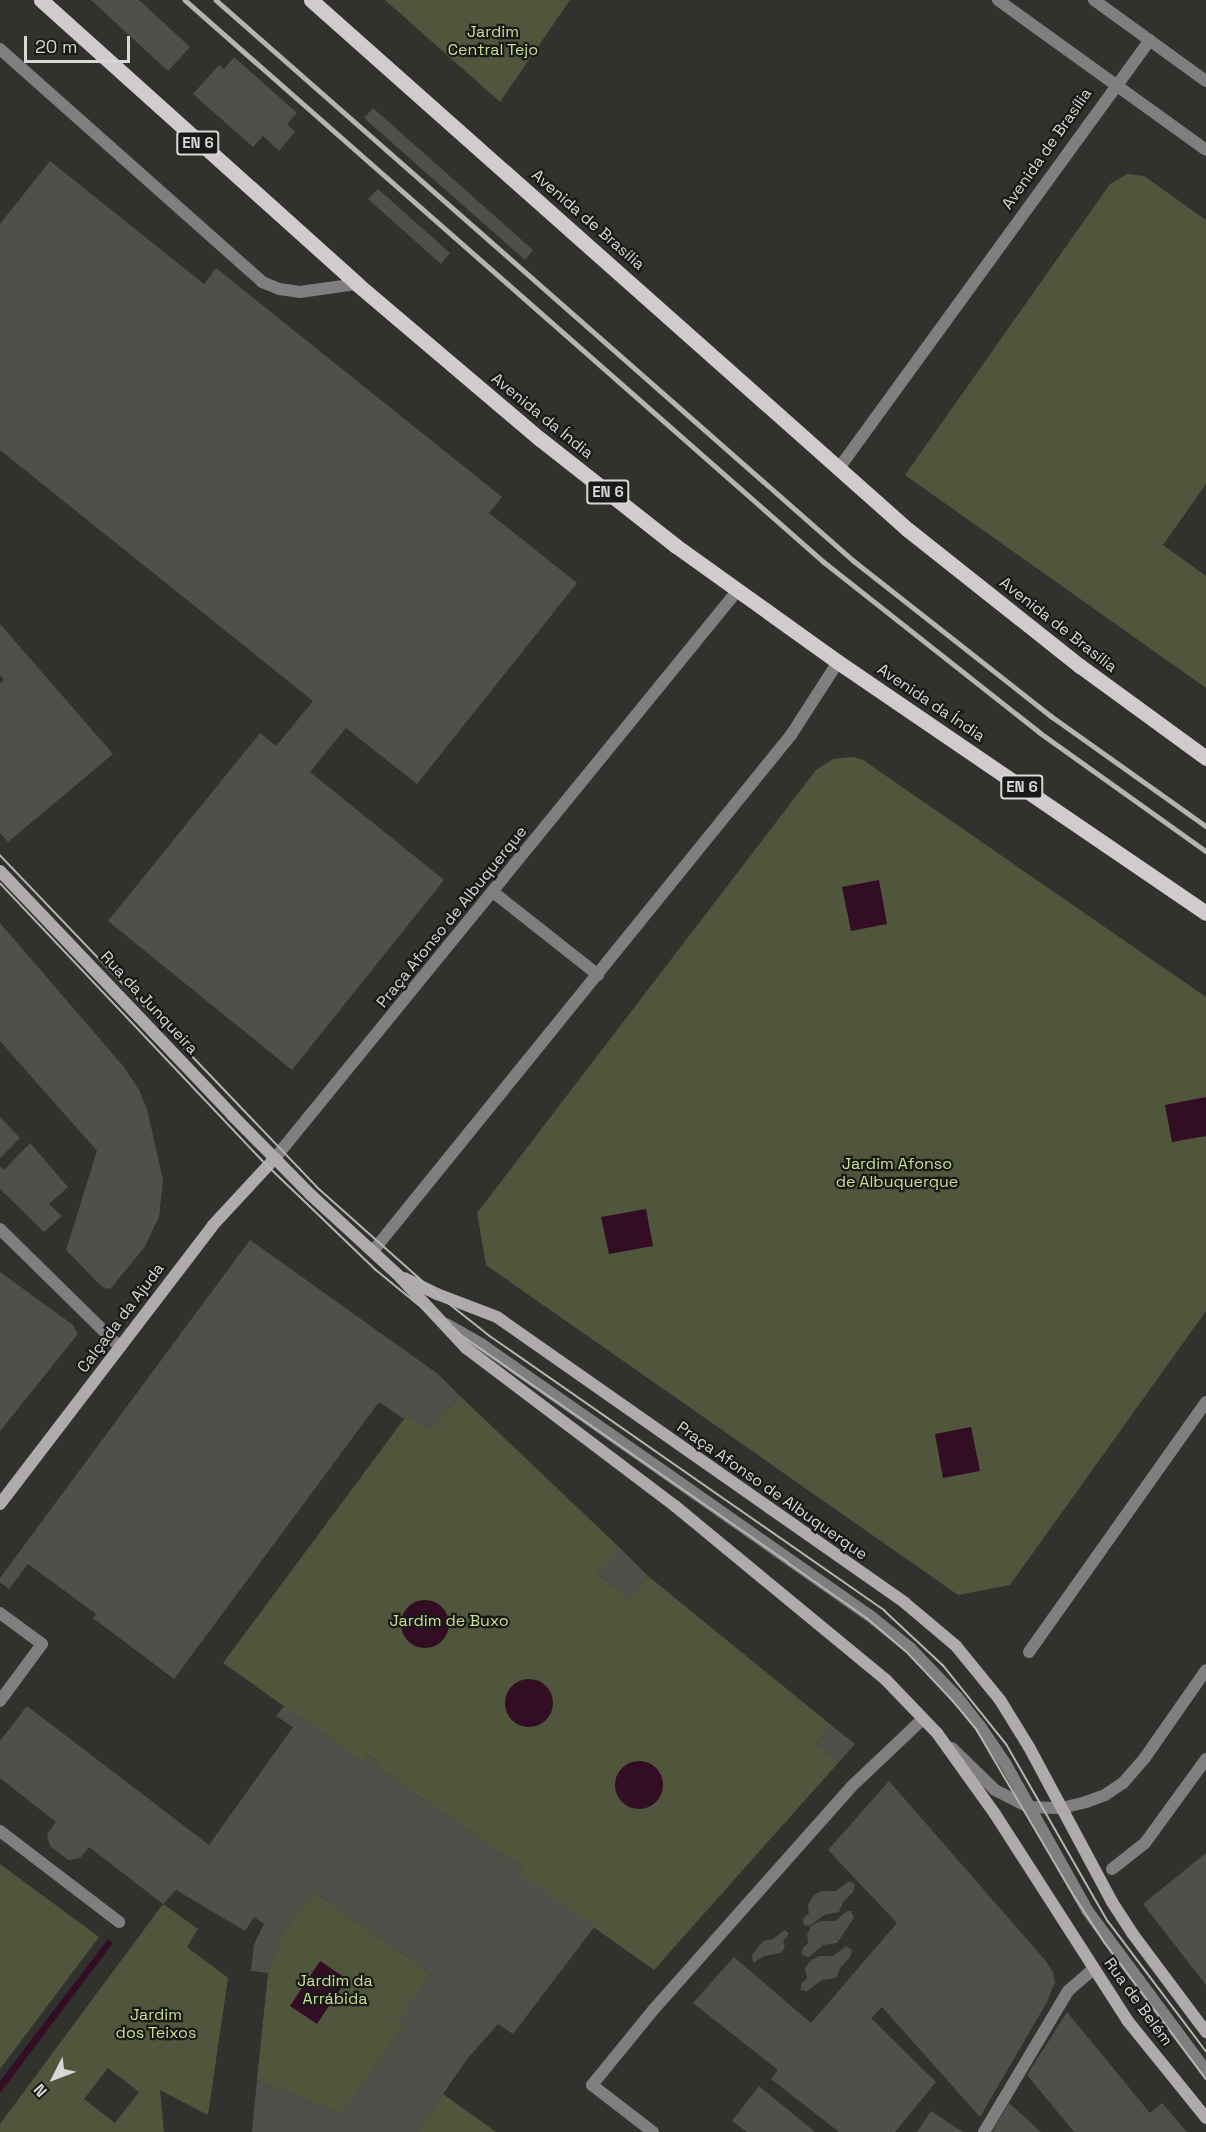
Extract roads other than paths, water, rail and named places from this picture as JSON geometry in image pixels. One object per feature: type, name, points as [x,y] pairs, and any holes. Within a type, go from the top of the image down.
[{"type":"main road","name":"Avenida da Índia","points":[[41,0],[357,284],[540,439],[738,590],[838,662],[1206,913]]},
{"type":"main road","name":"Avenida de Brasília","points":[[311,0],[907,529],[1071,659],[1206,758]]},
{"type":"main road","name":"Rua da Junqueira","points":[[0,871],[275,1158]]},
{"type":"main road","name":"Praça Afonso de Albuquerque","points":[[275,1158],[397,1274],[466,1348],[675,1506],[886,1680],[937,1733],[995,1814],[1050,1900]]},
{"type":"main road","name":"Calçada da Ajuda","points":[[0,1504],[213,1225],[275,1158]]},
{"type":"main road","name":"Praça Afonso de Albuquerque","points":[[397,1274],[437,1294],[497,1317],[931,1624],[956,1646],[1000,1700],[1132,1933],[1206,2032]]},
{"type":"main road","name":"Rua de Belém","points":[[1050,1900],[1092,1969],[1127,2020],[1206,2118]]},
{"type":"street","points":[[998,0],[1206,150]]},
{"type":"street","points":[[1094,0],[1206,81]]},
{"type":"street","name":"Avenida de Brasília","points":[[839,468],[1115,84],[1150,40]]},
{"type":"street","points":[[0,49],[262,282],[279,289],[300,292],[357,284]]},
{"type":"street","name":"Praça Afonso de Albuquerque","points":[[275,1158],[738,590]]},
{"type":"street","points":[[373,1251],[791,735],[838,662]]},
{"type":"street","points":[[493,892],[598,975]]},
{"type":"street","points":[[0,1229],[120,1347]]},
{"type":"street","name":"Praça Afonso de Albuquerque","points":[[440,1320],[481,1344],[889,1630],[936,1674],[980,1726],[1005,1763],[1073,1886]]},
{"type":"street","points":[[1029,1652],[1206,1402]]},
{"type":"street","points":[[0,1613],[42,1644],[0,1701]]},
{"type":"street","name":"Praça Afonso de Albuquerque","points":[[937,1733],[995,1790],[1029,1807],[1062,1808],[1105,1795],[1123,1783],[1144,1759],[1206,1670]]},
{"type":"street","points":[[653,2132],[592,2085],[654,2009],[851,1787],[923,1719]]},
{"type":"street","points":[[1112,1869],[1145,1843],[1206,1759]]},
{"type":"street","points":[[0,1831],[119,1922]]},
{"type":"street","name":"Rua de Belém","points":[[1073,1886],[1109,1941],[1206,2071]]},
{"type":"street","points":[[984,2132],[1068,1991],[1092,1969]]},
{"type":"tram line","points":[[0,855],[317,1187],[437,1294],[490,1336],[885,1611],[943,1665],[1007,1745],[1108,1921],[1206,2051]]},
{"type":"tram line","points":[[0,883],[268,1166],[375,1269],[425,1310],[867,1618],[907,1652],[977,1730],[1075,1897],[1105,1943],[1206,2079]]},
{"type":"railway","points":[[185,0],[824,562],[1039,732],[1206,851]]},
{"type":"railway","points":[[216,0],[854,561],[1051,716],[1206,826]]},
{"type":"park label","name":"Jardim Central Tejo","points":[[493,41]]},
{"type":"park label","name":"Jardim Afonso de Albuquerque","points":[[897,1173]]},
{"type":"park label","name":"Jardim de Buxo","points":[[449,1621]]},
{"type":"park label","name":"Jardim da Arrábida","points":[[335,1990]]},
{"type":"park label","name":"Jardim dos Teixos","points":[[156,2024]]}]
